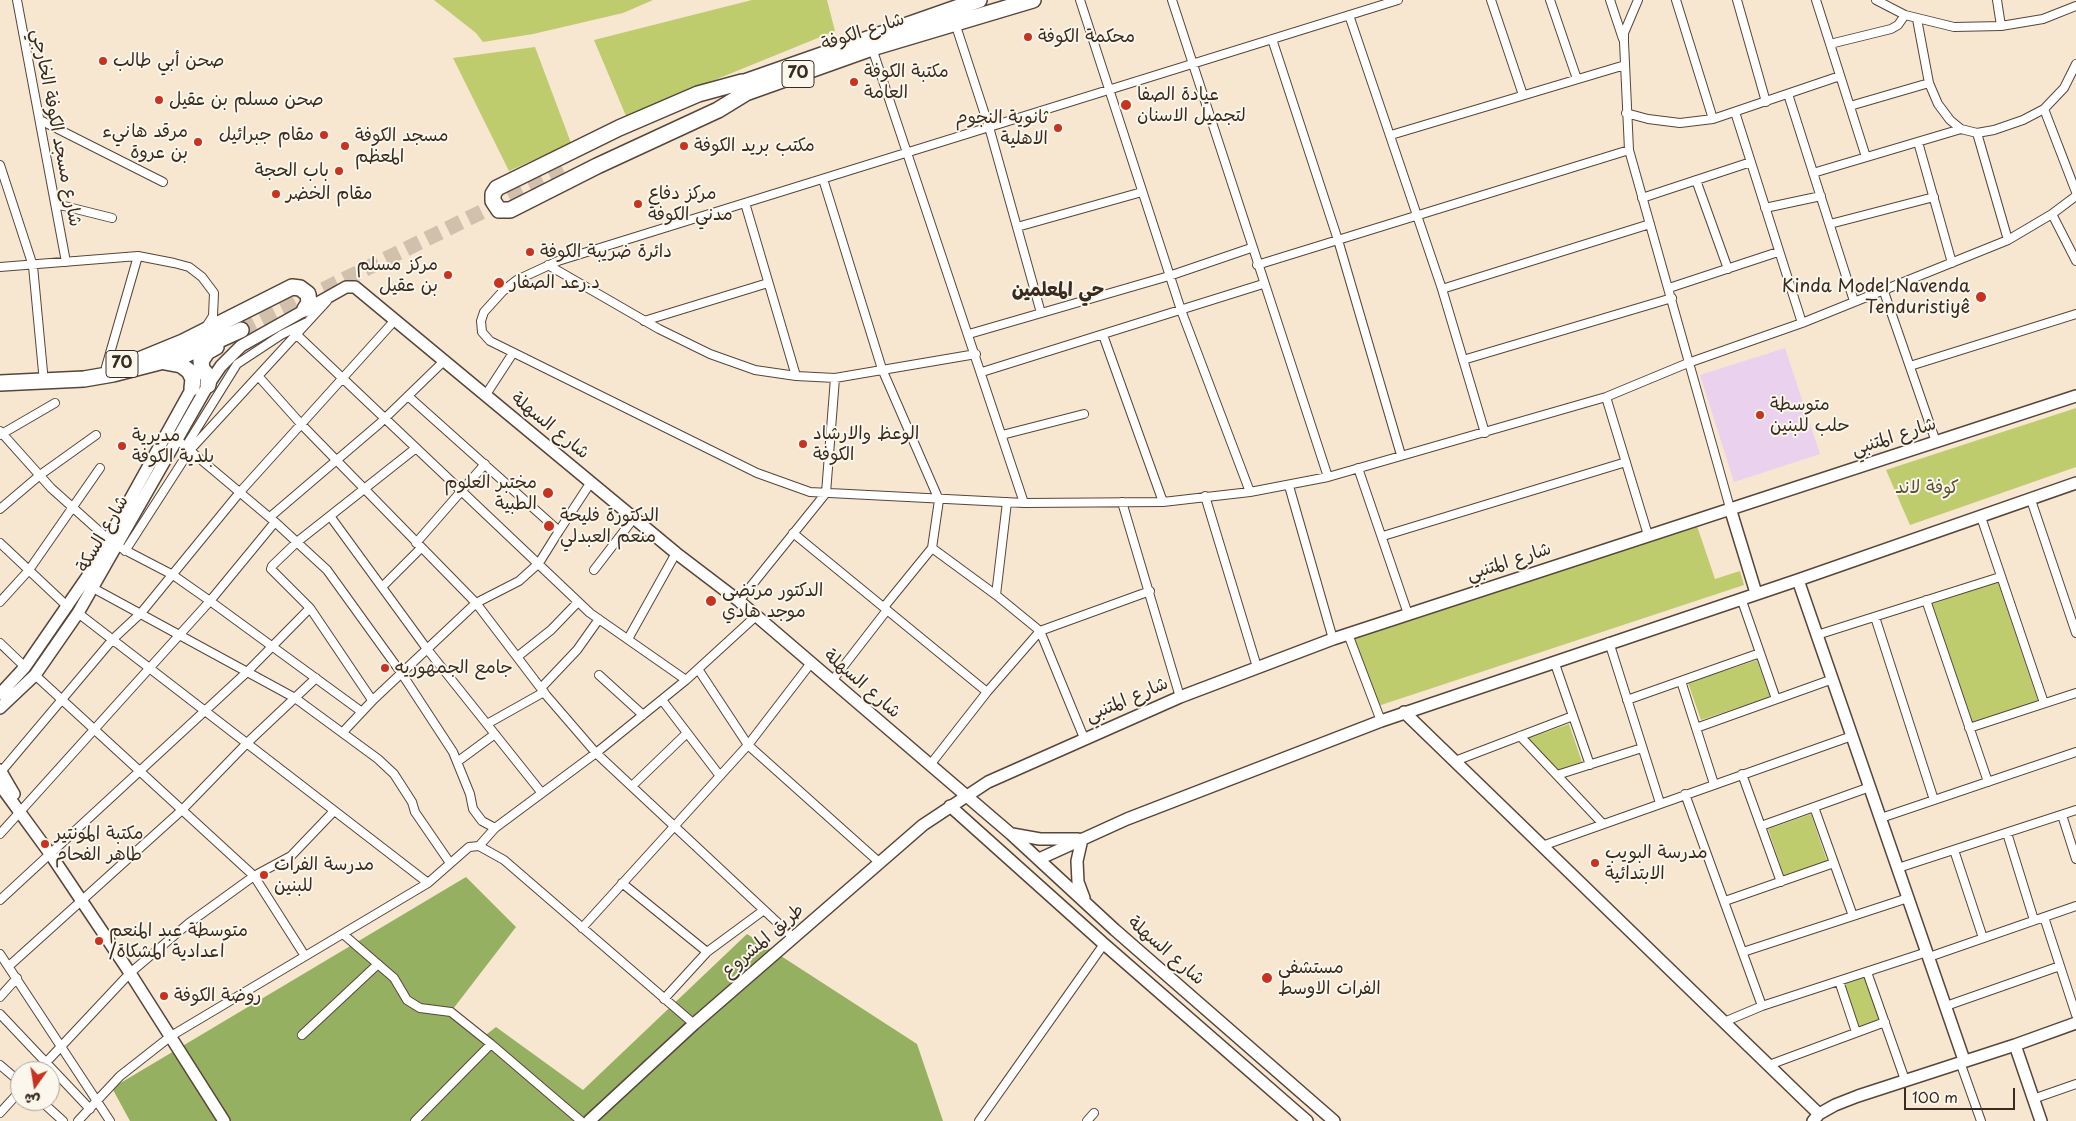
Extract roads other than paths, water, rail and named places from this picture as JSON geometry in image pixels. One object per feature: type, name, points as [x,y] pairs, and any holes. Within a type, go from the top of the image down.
[{"type":"highway","name":"شارع الكوفة","points":[[568,165],[745,86],[979,0]]},
{"type":"highway","name":"شارع الكوفة","points":[[745,86],[954,23],[998,5],[1029,0]]},
{"type":"highway","points":[[745,86],[718,110],[597,166],[510,210],[499,210],[493,201],[492,194],[497,188],[619,128],[698,94],[745,86]]},
{"type":"highway","points":[[140,360],[203,332],[292,287],[300,288],[308,294],[307,315]]},
{"type":"highway","points":[[208,385],[209,377],[202,369],[202,357],[238,329]]},
{"type":"highway","name":"70","points":[[0,374],[106,367],[140,360],[238,329]]},
{"type":"highway","name":"70","points":[[0,383],[84,379],[165,362],[238,329]]},
{"type":"highway","points":[[165,362],[181,365],[189,371],[193,379],[192,388]]},
{"type":"street","name":"شارع مسجد الكوفة الخارجي","points":[[16,0],[66,262]]},
{"type":"street","points":[[1080,0],[1169,276],[1250,492]]},
{"type":"street","points":[[1172,0],[1263,284],[1328,478]]},
{"type":"street","points":[[1398,0],[548,265],[516,280],[503,291],[482,318],[481,329],[484,336],[513,353],[757,473],[810,492],[1024,503],[1163,502],[1250,492],[1328,478],[1401,455],[1485,433],[1606,397],[1688,363],[1802,323],[2008,240],[2052,214],[2076,196]]},
{"type":"street","points":[[1491,0],[1524,95]]},
{"type":"street","points":[[1550,0],[1577,79]]},
{"type":"street","points":[[1610,0],[1624,42]]},
{"type":"street","points":[[1638,0],[1624,33],[1629,150],[1672,298],[1688,363],[1756,594]]},
{"type":"street","points":[[1676,0],[1713,119]]},
{"type":"street","points":[[1737,0],[1766,102]]},
{"type":"street","points":[[1816,0],[1866,157]]},
{"type":"street","points":[[1876,0],[1905,15],[1954,27],[2001,26],[2043,19],[2076,6]]},
{"type":"street","points":[[1998,0],[2001,26]]},
{"type":"street","points":[[1350,15],[1442,289],[1485,433]]},
{"type":"street","points":[[1830,44],[1891,29],[1898,26],[1905,15]]},
{"type":"street","points":[[1917,18],[1929,83],[1938,104],[1950,120],[1961,129],[1977,133],[1994,130],[2023,120],[2044,109],[2064,88],[2076,64]]},
{"type":"street","points":[[954,23],[989,127],[1041,313]]},
{"type":"street","points":[[1272,39],[1338,240],[1401,455]]},
{"type":"street","points":[[872,48],[906,153],[976,354],[1024,503]]},
{"type":"street","points":[[1391,135],[1625,65]]},
{"type":"street","points":[[1626,113],[1648,119],[1680,123],[1713,119],[1840,76]]},
{"type":"street","points":[[1850,106],[1929,83]]},
{"type":"street","points":[[1788,94],[1854,301]]},
{"type":"street","points":[[2044,109],[2076,192]]},
{"type":"street","points":[[1735,112],[1802,323]]},
{"type":"street","points":[[40,120],[164,182]]},
{"type":"street","points":[[1813,173],[1961,129]]},
{"type":"street","points":[[1977,133],[2008,240]]},
{"type":"street","points":[[1918,142],[1952,263]]},
{"type":"street","points":[[1257,265],[1629,150]]},
{"type":"street","points":[[1642,198],[1751,162]]},
{"type":"street","points":[[0,165],[33,266],[43,372]]},
{"type":"street","points":[[824,179],[882,369],[939,500],[932,548],[832,681]]},
{"type":"street","points":[[1696,180],[1728,269]]},
{"type":"street","points":[[1017,227],[1142,192]]},
{"type":"street","points":[[1765,208],[1820,196]]},
{"type":"street","points":[[1830,224],[1934,197]]},
{"type":"street","points":[[745,203],[796,376]]},
{"type":"street","points":[[56,204],[112,218]]},
{"type":"street","points":[[2052,214],[2076,261]]},
{"type":"street","points":[[1442,289],[1650,224]]},
{"type":"street","points":[[969,334],[1169,276],[1252,248]]},
{"type":"street","points":[[1669,288],[1778,252]]},
{"type":"street","points":[[0,267],[33,266],[138,256],[189,268],[202,277],[214,293],[215,305],[213,316],[203,332]]},
{"type":"street","points":[[106,367],[138,256]]},
{"type":"street","points":[[548,265],[644,321],[710,354],[755,370],[796,376],[835,378],[976,354]]},
{"type":"street","points":[[644,321],[768,283]]},
{"type":"street","points":[[982,372],[1263,284]]},
{"type":"street","name":"شارع السكة","points":[[0,694],[93,588],[180,442],[208,385],[221,366],[241,346],[307,315],[346,287],[356,287]]},
{"type":"street","name":"شارع السهلة","points":[[356,287],[676,553],[739,601],[966,794],[1115,930],[1334,1121]]},
{"type":"street","points":[[1883,289],[1936,442]]},
{"type":"street","points":[[1463,360],[1672,298]]},
{"type":"street","points":[[1910,366],[2076,314]]},
{"type":"street","points":[[180,442],[259,377],[297,335],[307,315]]},
{"type":"street","points":[[117,545],[180,442],[237,364],[307,315]]},
{"type":"street","points":[[20,811],[19,802],[0,771],[63,700],[113,639],[141,613],[240,492],[395,320]]},
{"type":"street","points":[[297,335],[578,602],[686,680]]},
{"type":"street","points":[[1103,335],[1163,502]]},
{"type":"street","points":[[486,396],[513,353]]},
{"type":"street","points":[[0,834],[210,600],[273,520],[385,418],[444,360]]},
{"type":"street","points":[[259,377],[336,461],[476,603],[542,690],[596,753],[794,938]]},
{"type":"street","points":[[739,601],[826,493],[835,378]]},
{"type":"street","name":"شارع السكة","points":[[180,442],[192,388]]},
{"type":"street","points":[[408,396],[559,531]]},
{"type":"street","name":"شارع المتنبي","points":[[966,794],[1084,738],[1257,666],[1408,614],[2076,396]]},
{"type":"street","points":[[1606,397],[1648,535]]},
{"type":"street","points":[[55,403],[1,433],[72,506],[117,545],[172,575],[210,600],[362,712]]},
{"type":"street","points":[[1002,435],[1084,414]]},
{"type":"street","points":[[0,509],[40,475],[96,435]]},
{"type":"street","points":[[180,442],[273,520],[327,570],[402,674],[453,752],[470,794],[473,809],[482,821],[495,828]]},
{"type":"street","points":[[372,700],[310,608],[271,569],[297,542],[416,448]]},
{"type":"street","points":[[1383,536],[1626,462]]},
{"type":"street","points":[[382,586],[419,545],[485,464]]},
{"type":"street","points":[[0,602],[29,570],[100,468]]},
{"type":"street","points":[[1358,468],[1383,536],[1408,614]]},
{"type":"street","points":[[343,732],[372,700],[476,603],[519,581],[539,563],[591,482]]},
{"type":"street","points":[[1039,859],[1127,819],[1380,720],[1608,642],[1798,580],[2076,483]]},
{"type":"street","points":[[1289,486],[1333,639]]},
{"type":"street","points":[[1206,496],[1257,666]]},
{"type":"street","points":[[2031,500],[2076,633]]},
{"type":"street","points":[[996,594],[1007,502]]},
{"type":"street","points":[[1122,502],[1180,697]]},
{"type":"street","points":[[330,516],[427,649],[541,792]]},
{"type":"street","points":[[1981,517],[2044,703]]},
{"type":"street","points":[[594,570],[634,518]]},
{"type":"street","points":[[793,533],[988,692]]},
{"type":"street","points":[[0,543],[73,610],[150,667],[428,883]]},
{"type":"street","name":"شارع السكة","points":[[0,708],[35,675],[73,610],[117,545]]},
{"type":"street","points":[[932,548],[996,594],[1040,631],[1084,738]]},
{"type":"street","points":[[628,639],[676,553]]},
{"type":"street","points":[[1817,635],[2000,577]]},
{"type":"street","points":[[1798,580],[1946,1006],[1980,1119],[1970,1121]]},
{"type":"street","points":[[93,588],[295,698],[343,732],[394,774],[412,802],[415,812],[450,863]]},
{"type":"street","points":[[930,764],[1040,631],[1150,591]]},
{"type":"street","points":[[1741,598],[1776,699]]},
{"type":"street","points":[[1926,600],[1988,782]]},
{"type":"street","points":[[517,657],[551,630],[578,602]]},
{"type":"street","points":[[0,900],[51,855],[247,672],[310,608]]},
{"type":"street","points":[[479,846],[495,828],[596,753],[662,700],[756,616]]},
{"type":"street","points":[[1874,617],[1934,800]]},
{"type":"street","points":[[486,724],[542,690],[577,650],[599,619]]},
{"type":"street","points":[[1348,634],[1380,720]]},
{"type":"street","points":[[0,642],[25,667]]},
{"type":"street","points":[[1608,642],[1660,803]]},
{"type":"street","points":[[1627,700],[1760,653]]},
{"type":"street","points":[[1554,661],[1590,765]]},
{"type":"street","points":[[582,928],[748,745],[811,663]]},
{"type":"street","points":[[698,669],[748,745],[880,863]]},
{"type":"street","points":[[35,675],[254,876],[305,956]]},
{"type":"street","points":[[599,675],[643,715]]},
{"type":"street","points":[[9,966],[182,810],[247,743],[316,678]]},
{"type":"street","points":[[1696,728],[1832,679]]},
{"type":"street","points":[[1681,681],[1714,784]]},
{"type":"street","points":[[1969,728],[2076,693]]},
{"type":"street","points":[[662,700],[720,776]]},
{"type":"street","points":[[1404,712],[1769,1066],[1820,1119],[1834,1105],[1962,1061],[2015,1046],[2076,1023]]},
{"type":"street","points":[[1455,761],[1573,716]]},
{"type":"street","points":[[632,786],[687,733]]},
{"type":"street","points":[[457,762],[494,734]]},
{"type":"street","points":[[1520,736],[1602,824]]},
{"type":"street","points":[[1542,846],[1684,794],[1852,736]]},
{"type":"street","points":[[1557,776],[1642,748]]},
{"type":"street","points":[[1880,818],[2076,752]]},
{"type":"street","points":[[1742,774],[1781,882]]},
{"type":"street","points":[[0,785],[13,806],[20,811],[51,855],[171,1036],[224,1121]]},
{"type":"street","points":[[1761,826],[1870,787]]},
{"type":"street","name":"طريق المشروع","points":[[589,1121],[694,1024],[924,825],[966,794]]},
{"type":"street","points":[[1684,794],[1725,901],[1762,1006]]},
{"type":"street","name":"شارع السهلة","points":[[950,806],[1104,944],[1307,1121]]},
{"type":"street","points":[[1814,807],[1852,916]]},
{"type":"street","points":[[1898,868],[2076,810]]},
{"type":"street","points":[[47,1061],[130,974],[190,923],[254,876],[291,856],[334,811]]},
{"type":"street","points":[[2062,815],[2076,859]]},
{"type":"street","points":[[2006,833],[2034,920]]},
{"type":"street","points":[[1011,834],[1040,839],[1082,839]]},
{"type":"street","points":[[1082,839],[1077,861],[1078,882],[1085,901]]},
{"type":"street","points":[[78,1121],[98,1102],[120,1076],[171,1036],[428,883],[469,846],[479,846],[504,860],[694,1024]]},
{"type":"street","points":[[1954,850],[1983,938]]},
{"type":"street","points":[[1725,901],[1834,863]]},
{"type":"street","points":[[622,883],[707,952]]},
{"type":"street","points":[[1743,952],[1908,898]]},
{"type":"street","points":[[1724,1022],[1762,1006],[1867,972],[1983,938],[2076,906]]},
{"type":"street","points":[[664,998],[707,952],[764,910]]},
{"type":"street","points":[[2044,916],[2076,1015]]},
{"type":"street","points":[[343,934],[394,978],[407,1000],[420,1008],[450,1012],[492,1044],[580,1121]]},
{"type":"street","points":[[981,1120],[1104,944]]},
{"type":"street","points":[[0,954],[110,1121]]},
{"type":"street","points":[[302,1035],[378,964]]},
{"type":"street","points":[[1946,1006],[2060,966]]},
{"type":"street","points":[[1867,972],[1905,1080]]},
{"type":"street","points":[[0,997],[17,978]]},
{"type":"street","points":[[1839,981],[1856,1032]]},
{"type":"street","points":[[0,1014],[45,1061]]},
{"type":"street","points":[[1769,1066],[1885,1022]]},
{"type":"street","points":[[414,1121],[424,1118],[492,1044]]},
{"type":"street","points":[[2015,1046],[2041,1121]]},
{"type":"street","points":[[0,1065],[10,1074]]},
{"type":"street","points":[[60,1077],[90,1109]]},
{"type":"street","points":[[2033,1099],[2076,1084]]},
{"type":"street","points":[[0,1113],[10,1102]]},
{"type":"street","points":[[52,1111],[62,1121]]},
{"type":"street","points":[[1087,1121],[1094,1114]]},
{"type":"street","points":[[0,1117],[5,1121]]},
{"type":"tunnel","points":[[241,330],[571,168]]},
{"type":"place","name":"محكمة الكوفة","points":[[1028,37]]},
{"type":"place","name":"صحن أبي طالب","points":[[103,61]]},
{"type":"place","name":"مكتبة الكوفة العامة","points":[[854,82]]},
{"type":"place","name":"صحن مسلم بن عقيل","points":[[159,100]]},
{"type":"place","name":"عيادة الصفا لتجميل الاسنان","points":[[1126,105]]},
{"type":"place","name":"ثانوية النجوم الاهلية","points":[[1058,128]]},
{"type":"place","name":"مقام جبرائيل","points":[[324,135]]},
{"type":"place","name":"مرقد هانيء بن عروة","points":[[198,142]]},
{"type":"place","name":"مسجد الكوفة المعظم","points":[[345,146]]},
{"type":"place","name":"مكتب بريد الكوفة","points":[[684,146]]},
{"type":"place","name":"باب الحجة","points":[[339,171]]},
{"type":"place","name":"مقام الخضر","points":[[276,194]]},
{"type":"place","name":"مركز دفاع مدني الكوفة","points":[[638,204]]},
{"type":"place","name":"دائرة ضريبة الكوفة","points":[[530,252]]},
{"type":"place","name":"مركز مسلم بن عقيل","points":[[448,275]]},
{"type":"place","name":"د.رعد الصفار","points":[[499,283]]},
{"type":"place","name":"Kinda Model Navenda Tenduristiyê","points":[[1981,297]]},
{"type":"place","name":"متوسطة حلب للبنين","points":[[1760,415]]},
{"type":"place","name":"الوعظ والارشاد الكوفة","points":[[803,444]]},
{"type":"place","name":"مديرية بلدية الكوفة","points":[[122,446]]},
{"type":"place","name":"مختبر العلوم الطبية","points":[[548,493]]},
{"type":"place","name":"الدكتورة فليحة منعم العبدلي","points":[[549,526]]},
{"type":"place","name":"الدكتور مرتضى موجد هادي","points":[[711,601]]},
{"type":"place","name":"جامع الجمهوريه","points":[[385,668]]},
{"type":"place","name":"مكتبة المونتير طاهر الفحام","points":[[45,844]]},
{"type":"place","name":"مدرسة البويب الابتدائية","points":[[1595,863]]},
{"type":"place","name":"مدرسة الفرات للبنين","points":[[264,875]]},
{"type":"place","name":"متوسطة عبد المنعم /اعدادية المشكاة","points":[[99,941]]},
{"type":"place","name":"مستشفى الفرات الاوسط","points":[[1267,978]]},
{"type":"place","name":"روضة الكوفة","points":[[164,996]]},
{"type":"district","name":"حي المعلمين","points":[[1058,291]]},
{"type":"park label","name":"كوفة لاند","points":[[1927,488]]}]
